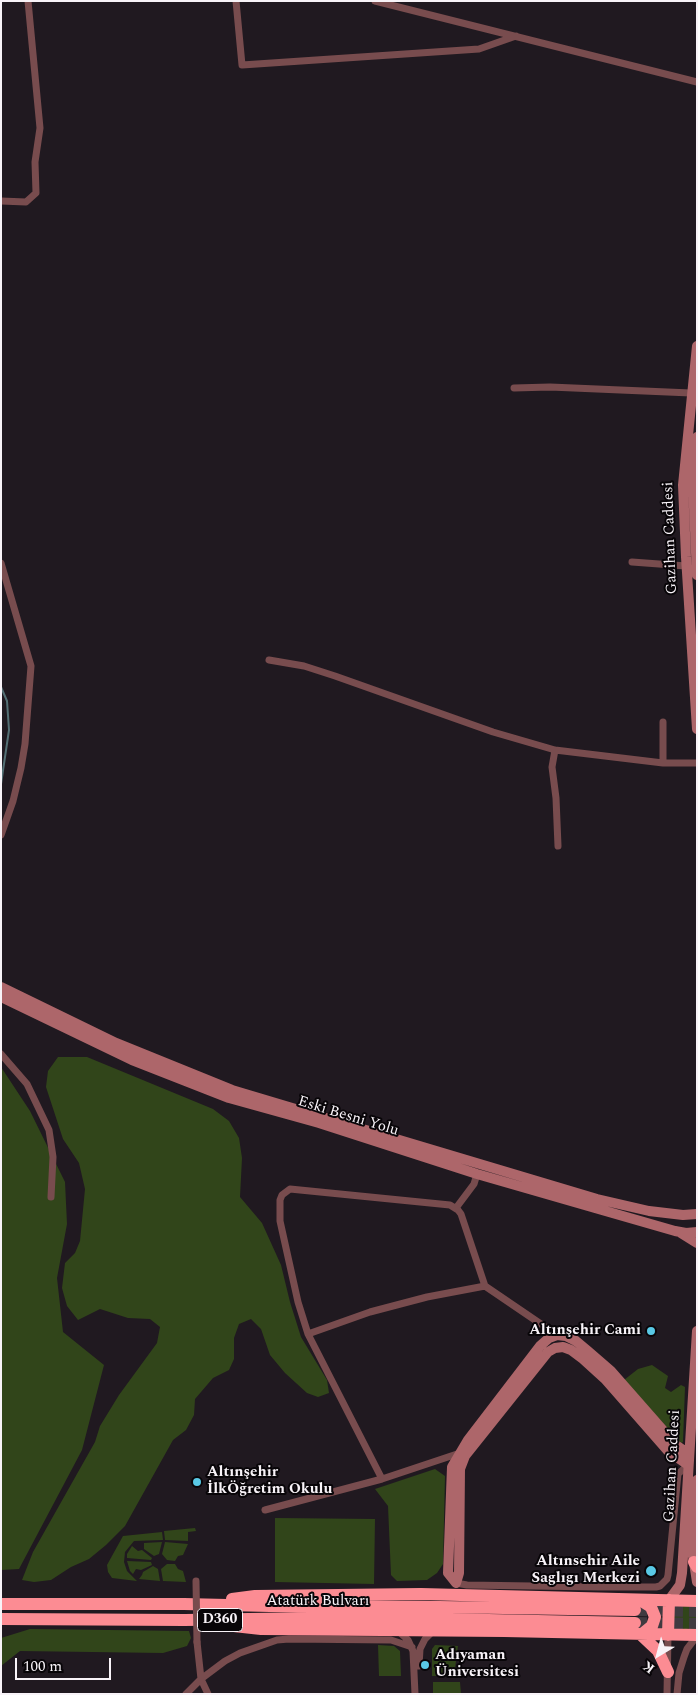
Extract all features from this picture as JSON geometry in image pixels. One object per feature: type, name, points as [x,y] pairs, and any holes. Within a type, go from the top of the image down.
[{"type":"highway","name":"D360","points":[[1,1604],[184,1604],[255,1596],[421,1594],[637,1617]]},
{"type":"highway","points":[[185,1620],[261,1629],[434,1630],[637,1617],[670,1600],[697,1601]]},
{"type":"highway","points":[[668,1635],[670,1600]]},
{"type":"highway","points":[[637,1617],[668,1635],[697,1636]]},
{"type":"highway","points":[[637,1617],[658,1651],[668,1672]]},
{"type":"highway","name":"Atatürk Bulvarı","points":[[1,1619],[185,1620],[637,1617]]},
{"type":"main road","name":"Gazihan Caddesi","points":[[697,346],[683,485],[686,566],[697,729]]},
{"type":"main road","name":"Gazihan Caddesi","points":[[697,438],[694,521],[697,575]]},
{"type":"main road","name":"Eski Besni Yolu","points":[[1,987],[116,1043],[232,1090],[597,1199],[649,1211],[683,1215],[697,1214]]},
{"type":"main road","name":"Eski Besni Yolu","points":[[1,997],[113,1051],[229,1098],[319,1122],[477,1174],[675,1231],[697,1232]]},
{"type":"main road","points":[[675,1231],[697,1243]]},
{"type":"main road","name":"Gazihan Caddesi","points":[[670,1600],[680,1585],[681,1580],[697,1331]]},
{"type":"main road","points":[[456,1583],[459,1573],[460,1469],[462,1455],[468,1440],[544,1341],[549,1338],[557,1335],[566,1336],[588,1350],[611,1371],[676,1445],[689,1454]]},
{"type":"main road","points":[[462,1455],[548,1352],[555,1348],[563,1347],[571,1350],[583,1359],[605,1379],[668,1451],[688,1465]]},
{"type":"main road","name":"Gazihan Caddesi","points":[[697,1480],[695,1531],[697,1582]]},
{"type":"street","points":[[1,201],[26,202],[36,193],[35,162],[40,128],[28,1]]},
{"type":"street","points":[[236,1],[242,65],[479,49],[516,36]]},
{"type":"street","points":[[375,1],[697,82]]},
{"type":"street","points":[[514,388],[578,388],[691,393]]},
{"type":"street","points":[[632,562],[686,566]]},
{"type":"street","points":[[1,563],[32,666],[22,760],[13,801],[1,835]]},
{"type":"street","points":[[269,660],[304,666],[493,732],[554,750],[664,763],[697,763]]},
{"type":"street","points":[[663,722],[664,763]]},
{"type":"street","points":[[554,750],[552,768],[556,798],[558,846]]},
{"type":"street","points":[[1,1054],[27,1084],[49,1130],[53,1157],[51,1197]]},
{"type":"street","points":[[456,1208],[474,1184],[477,1174]]},
{"type":"street","points":[[382,1479],[308,1334],[298,1302],[280,1221],[280,1200],[286,1192],[290,1189],[450,1205],[456,1208],[461,1214],[485,1286],[557,1335]]},
{"type":"street","points":[[308,1334],[370,1312],[485,1286]]},
{"type":"street","points":[[265,1510],[382,1479],[462,1455]]},
{"type":"street","points":[[456,1583],[467,1585],[579,1587],[660,1586],[667,1579],[668,1574],[678,1474],[688,1465]]},
{"type":"street","points":[[196,1581],[196,1642],[201,1679],[208,1694]]},
{"type":"street","points":[[396,1630],[408,1640],[412,1647],[415,1658],[415,1694]]},
{"type":"street","points":[[419,1694],[420,1649],[434,1630]]},
{"type":"street","points":[[667,1694],[668,1635]]},
{"type":"street","points":[[678,1694],[679,1674],[684,1657],[697,1636]]},
{"type":"street","points":[[186,1694],[201,1679],[225,1661],[277,1640],[391,1640],[399,1641],[412,1647]]},
{"type":"green space","points":[[58,1057],[87,1057],[213,1109],[229,1121],[239,1138],[242,1158],[240,1197],[262,1223],[281,1265],[301,1337],[327,1380],[329,1393],[318,1397],[307,1393],[285,1373],[270,1355],[261,1329],[251,1319],[239,1324],[234,1338],[234,1359],[229,1370],[213,1378],[195,1399],[194,1415],[186,1430],[173,1440],[125,1526],[89,1559],[71,1567],[51,1580],[34,1582],[22,1580],[33,1552],[95,1442],[100,1426],[119,1395],[157,1343],[160,1327],[150,1319],[128,1318],[100,1309],[78,1320],[67,1306],[62,1288],[65,1263],[75,1253],[80,1241],[85,1189],[79,1163],[63,1139],[46,1087],[48,1071]]},
{"type":"green space","points":[[1,1067],[30,1111],[65,1182],[67,1224],[57,1278],[63,1332],[104,1365],[82,1450],[19,1569],[1,1570]]},
{"type":"green space","points":[[652,1365],[668,1376],[665,1388],[671,1392],[681,1385],[685,1387],[683,1442],[681,1443],[624,1380],[638,1369]]},
{"type":"green space","points":[[435,1469],[445,1476],[443,1564],[437,1573],[427,1580],[397,1581],[391,1575],[388,1506],[375,1489]]},
{"type":"green space","points":[[275,1518],[375,1519],[374,1584],[275,1582]]},
{"type":"green space","points":[[195,1528],[196,1531],[188,1532],[188,1541],[165,1540],[164,1531]]},
{"type":"green space","points":[[162,1532],[163,1540],[134,1541],[125,1552],[124,1562],[127,1571],[137,1581],[112,1578],[108,1572],[107,1565],[123,1536]]},
{"type":"green space","points":[[162,1542],[159,1554],[154,1556],[144,1549],[144,1543]]},
{"type":"green space","points":[[165,1542],[188,1544],[183,1555],[178,1556],[175,1561],[167,1560],[162,1554]]},
{"type":"green space","points":[[132,1546],[138,1551],[142,1550],[152,1558],[151,1560],[127,1558],[127,1554]]},
{"type":"green space","points":[[127,1561],[151,1562],[152,1565],[141,1570],[136,1569],[133,1574]]},
{"type":"green space","points":[[167,1564],[175,1564],[178,1569],[183,1571],[186,1582],[163,1581],[161,1569]]},
{"type":"green space","points":[[153,1566],[158,1569],[160,1581],[139,1579],[143,1572]]},
{"type":"green space","points":[[686,1605],[694,1609],[698,1617],[694,1625],[686,1629],[678,1625],[674,1617],[678,1609]]},
{"type":"green space","points":[[30,1629],[189,1631],[191,1638],[187,1646],[163,1653],[20,1651],[1,1666],[1,1638]]},
{"type":"green space","points":[[378,1645],[394,1646],[400,1651],[401,1676],[379,1676]]},
{"type":"green space","points":[[435,1645],[458,1646],[454,1676],[432,1676],[432,1649]]},
{"type":"green space","points":[[433,1682],[460,1682],[461,1694],[433,1694]]},
{"type":"waterway","points":[[1,687],[7,701],[9,730],[1,784]]},
{"type":"tunnel","points":[[635,1610],[697,1611]]},
{"type":"tunnel","points":[[635,1623],[697,1624]]},
{"type":"place","name":"Altınşehir Cami","points":[[651,1331]]},
{"type":"place","name":"Altınşehir İlkÖğretim Okulu","points":[[197,1482]]},
{"type":"place","name":"Altınsehir Aile Saglıgı Merkezi","points":[[651,1571]]},
{"type":"place","name":"Adıyaman Üniversitesi","points":[[425,1665]]}]
